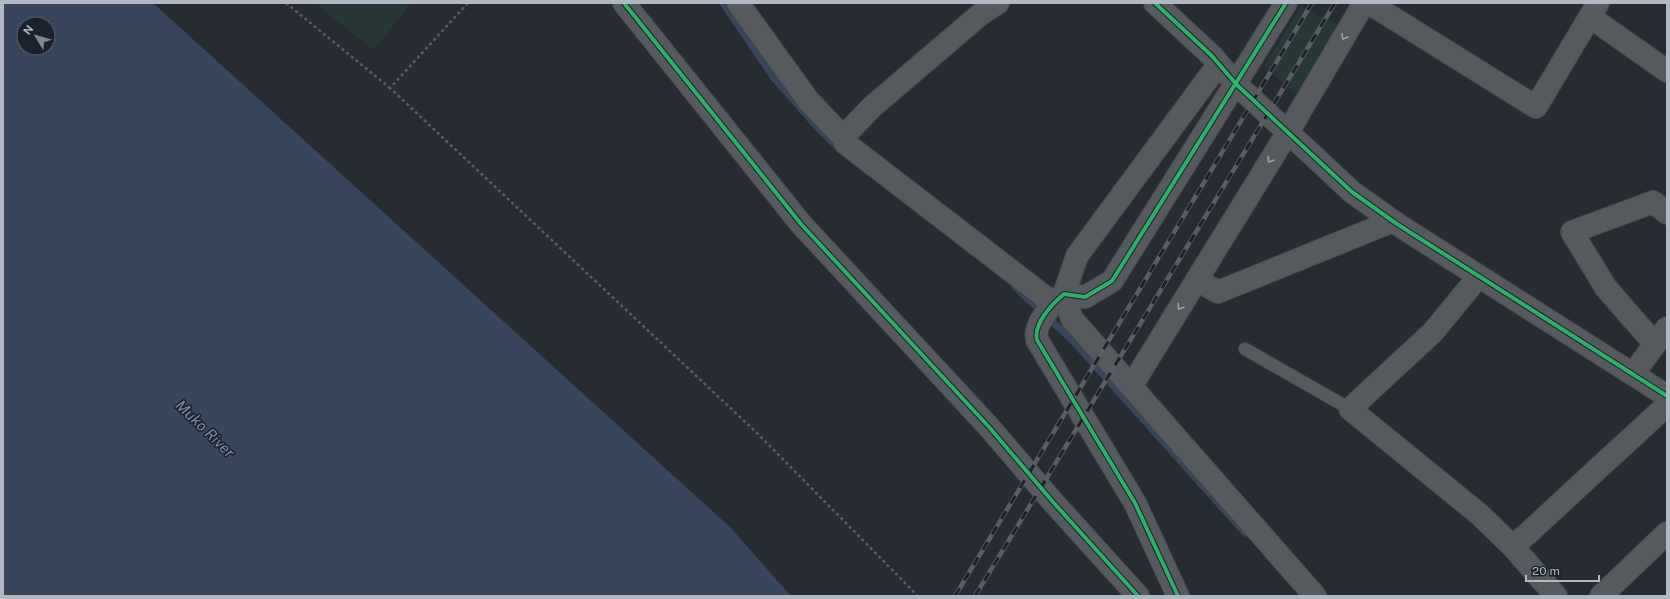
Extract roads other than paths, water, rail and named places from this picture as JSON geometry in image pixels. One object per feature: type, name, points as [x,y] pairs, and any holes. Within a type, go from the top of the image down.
[{"type":"street","points":[[624,3],[801,224],[990,427],[1053,502],[1138,596]]},
{"type":"street","points":[[738,3],[808,100],[843,137],[845,143],[1052,307],[1072,319],[1132,385],[1315,596]]},
{"type":"street","points":[[843,137],[873,106],[982,13],[998,3]]},
{"type":"street","points":[[1155,3],[1212,56],[1218,65],[1236,84],[1352,192],[1393,221],[1667,396]]},
{"type":"street","points":[[1052,307],[1085,297],[1112,281],[1286,3]]},
{"type":"street","points":[[1132,385],[1288,132],[1364,3]]},
{"type":"street","points":[[1369,3],[1536,107],[1594,10],[1667,71]]},
{"type":"street","points":[[1178,596],[1135,502],[1037,340],[1036,335],[1052,307],[1077,256],[1218,65]]},
{"type":"street","points":[[1632,374],[1661,336],[1606,288],[1572,232],[1653,202],[1667,213]]},
{"type":"street","points":[[1197,280],[1218,292],[1393,221]]},
{"type":"street","points":[[1479,276],[1433,332],[1350,409],[1479,514],[1512,547],[1556,596]]},
{"type":"street","points":[[1512,547],[1667,405]]},
{"type":"street","points":[[1601,596],[1667,533]]},
{"type":"lane","points":[[1245,349],[1350,409]]},
{"type":"water","name":"Muko River","points":[[3,3],[153,3],[730,527],[791,596],[3,596]]},
{"type":"waterway","points":[[723,3],[774,78],[818,128],[840,149]]},
{"type":"waterway","points":[[1015,287],[1073,341],[1245,533]]},
{"type":"railway","points":[[955,596],[1312,3]]},
{"type":"railway","points":[[975,596],[1335,3]]}]
